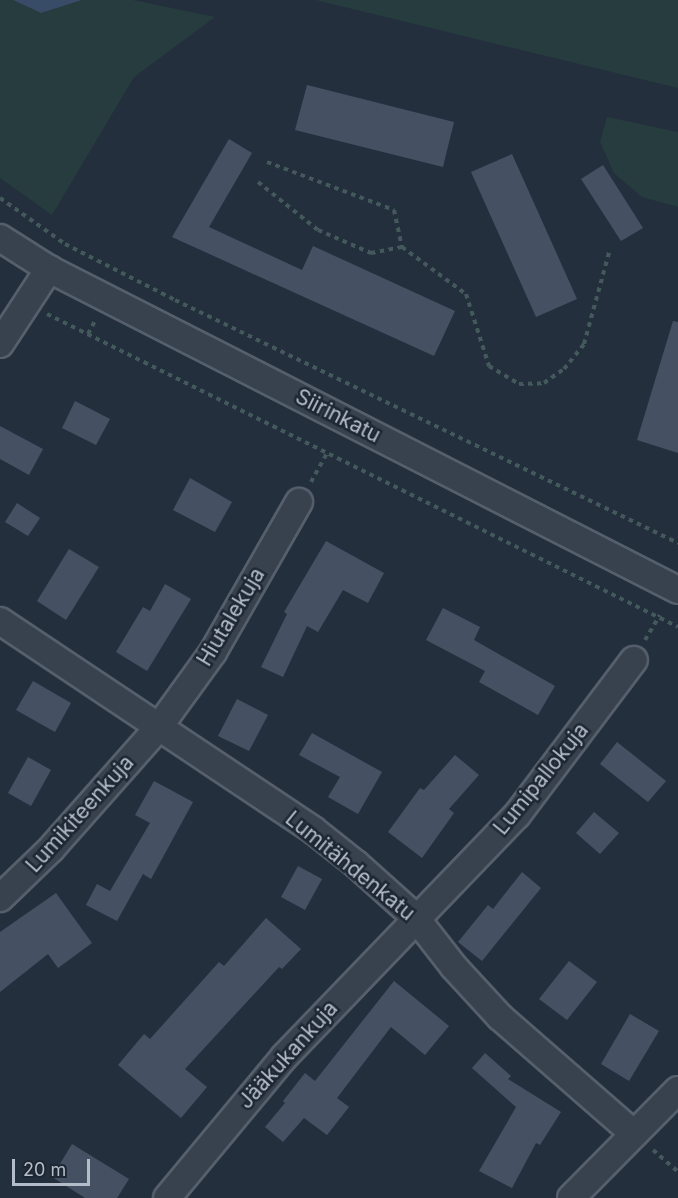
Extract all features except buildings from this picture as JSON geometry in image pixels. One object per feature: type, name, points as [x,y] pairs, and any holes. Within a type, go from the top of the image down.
[{"type":"street","name":"Siirinkatu","points":[[0,238],[49,269],[678,590]]},
{"type":"street","points":[[0,344],[49,269]]},
{"type":"street","name":"Hiutalekuja","points":[[158,728],[213,652],[300,502]]},
{"type":"street","name":"Lumitähdenkatu","points":[[0,621],[313,830],[415,917],[454,967],[500,1017],[634,1134]]},
{"type":"street","name":"Lumipallokuja","points":[[415,917],[517,815],[634,660]]},
{"type":"street","name":"Lumikiteenkuja","points":[[0,898],[51,849],[158,728]]},
{"type":"street","name":"Jääkukankuja","points":[[167,1198],[284,1056],[415,917]]},
{"type":"street","points":[[571,1198],[678,1090]]},
{"type":"path","points":[[267,162],[394,210],[402,247],[465,294],[489,366],[519,384],[544,383],[564,369],[584,344],[610,249]]},
{"type":"path","points":[[258,182],[318,230],[371,253],[402,247]]},
{"type":"path","points":[[1,201],[65,244],[156,291],[678,543]]},
{"type":"path","points":[[25,303],[328,451],[678,627]]},
{"type":"path","points":[[300,502],[328,451]]},
{"type":"path","points":[[634,1134],[678,1172]]},
{"type":"green space","points":[[0,0],[13,0],[41,13],[82,0],[133,0],[215,17],[134,77],[52,215],[0,178]]},
{"type":"green space","points":[[316,0],[678,0],[678,88]]},
{"type":"green space","points":[[607,117],[678,132],[678,207],[642,197],[614,173],[600,142]]},
{"type":"water","points":[[13,0],[82,0],[41,13]]}]
